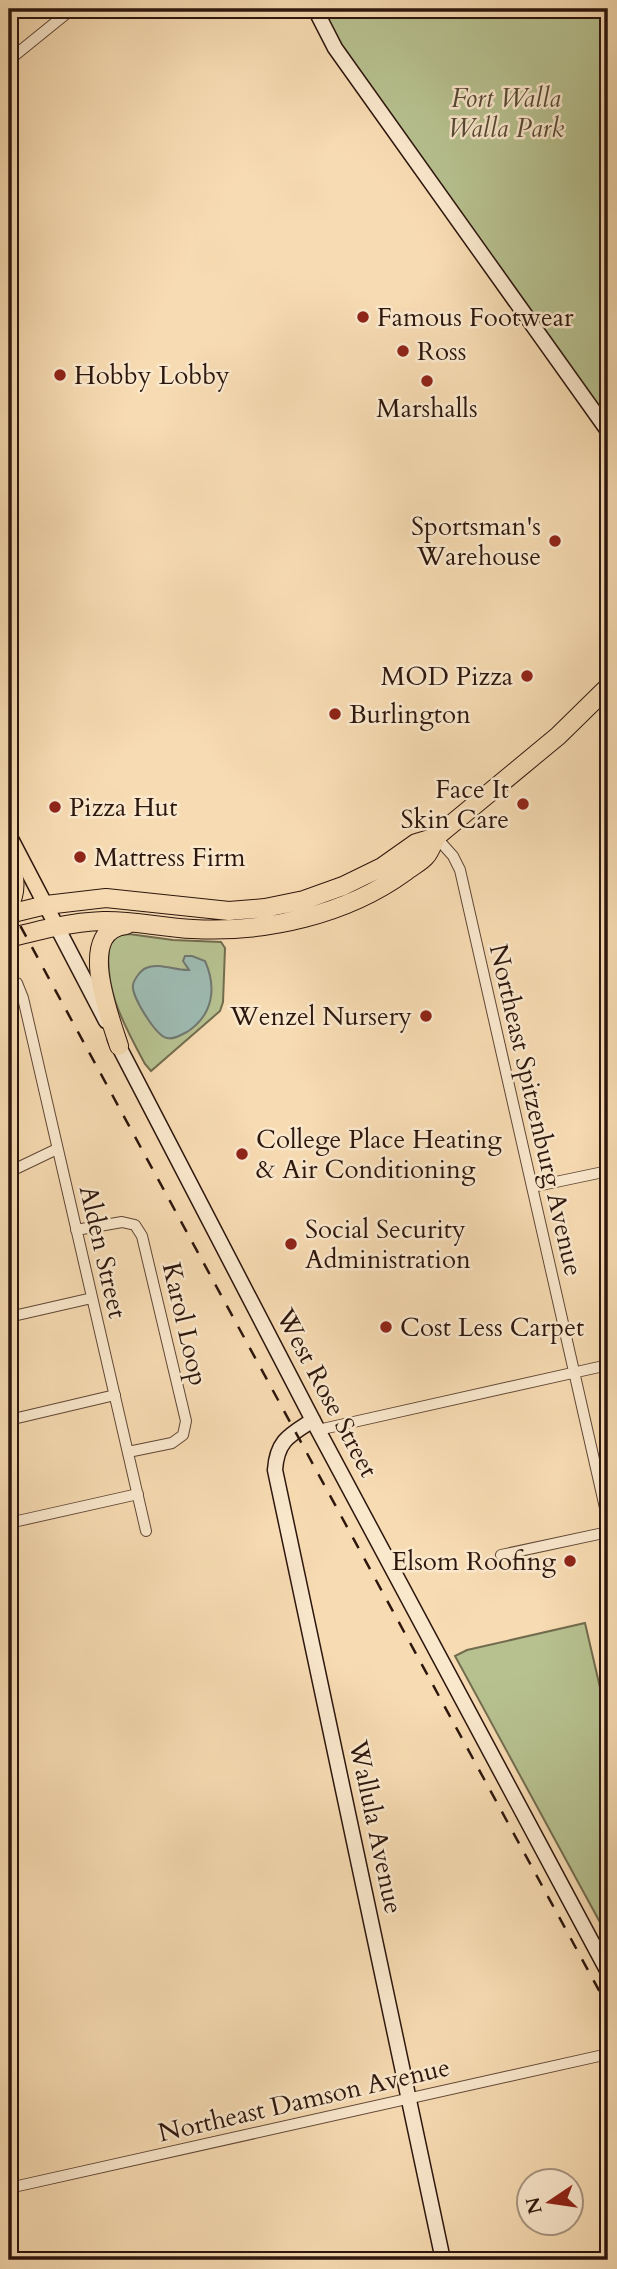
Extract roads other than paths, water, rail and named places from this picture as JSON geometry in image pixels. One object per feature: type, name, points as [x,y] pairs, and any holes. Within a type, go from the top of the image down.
[{"type":"highway","points":[[9,914],[46,905],[106,898],[229,911],[265,908],[304,900],[343,886],[382,867],[416,843],[436,837],[558,736],[608,687]]},
{"type":"highway","points":[[9,937],[106,921],[193,929],[226,929],[265,926],[306,917],[348,903],[388,884],[427,856],[436,837]]},
{"type":"highway","points":[[9,853],[15,895],[9,906]]},
{"type":"highway","points":[[119,1046],[103,994],[100,943],[106,933],[115,926],[143,924]]},
{"type":"main road","points":[[315,9],[335,48],[608,431]]},
{"type":"main road","name":"West Rose Street","points":[[9,835],[315,1425],[608,1972]]},
{"type":"main road","name":"Wallula Avenue","points":[[315,1425],[282,1442],[276,1453],[275,1470],[443,2260]]},
{"type":"street","points":[[9,60],[72,9]]},
{"type":"street","name":"Northeast Spitzenburg Avenue","points":[[436,837],[453,856],[460,870],[608,1521]]},
{"type":"street","name":"Alden Street","points":[[13,982],[23,998],[146,1531]]},
{"type":"street","points":[[9,1172],[57,1149]]},
{"type":"street","points":[[532,1187],[608,1171]]},
{"type":"street","name":"Karol Loop","points":[[76,1230],[122,1222],[135,1226],[142,1236],[186,1421],[183,1435],[172,1443],[128,1452]]},
{"type":"street","points":[[9,1317],[92,1298]]},
{"type":"street","points":[[315,1425],[608,1365]]},
{"type":"street","points":[[9,1420],[115,1395]]},
{"type":"street","points":[[9,1523],[138,1494]]},
{"type":"street","points":[[501,1555],[608,1532]]},
{"type":"street","name":"Northeast Damson Avenue","points":[[9,2188],[608,2054]]},
{"type":"water","points":[[185,956],[205,961],[211,981],[210,1000],[196,1025],[177,1037],[167,1038],[162,1036],[145,1015],[133,985],[140,973],[151,966],[189,970],[183,961]]},
{"type":"railway","points":[[9,905],[608,2007]]},
{"type":"place","name":"Famous Footwear","points":[[363,317]]},
{"type":"place","name":"Ross","points":[[403,351]]},
{"type":"place","name":"Hobby Lobby","points":[[60,375]]},
{"type":"place","name":"Marshalls","points":[[427,381]]},
{"type":"place","name":"Sportsman's Warehouse","points":[[555,541]]},
{"type":"place","name":"MOD Pizza","points":[[527,676]]},
{"type":"place","name":"Burlington","points":[[335,714]]},
{"type":"place","name":"Face It Skin Care","points":[[523,804]]},
{"type":"place","name":"Pizza Hut","points":[[55,807]]},
{"type":"place","name":"Mattress Firm","points":[[80,857]]},
{"type":"place","name":"Wenzel Nursery","points":[[426,1016]]},
{"type":"place","name":"College Place Heating & Air Conditioning","points":[[242,1154]]},
{"type":"place","name":"Social Security Administration","points":[[291,1244]]},
{"type":"place","name":"Cost Less Carpet","points":[[386,1327]]},
{"type":"place","name":"Elsom Roofing","points":[[570,1561]]},
{"type":"park label","name":"Fort Walla Walla Park","points":[[506,113]]}]
